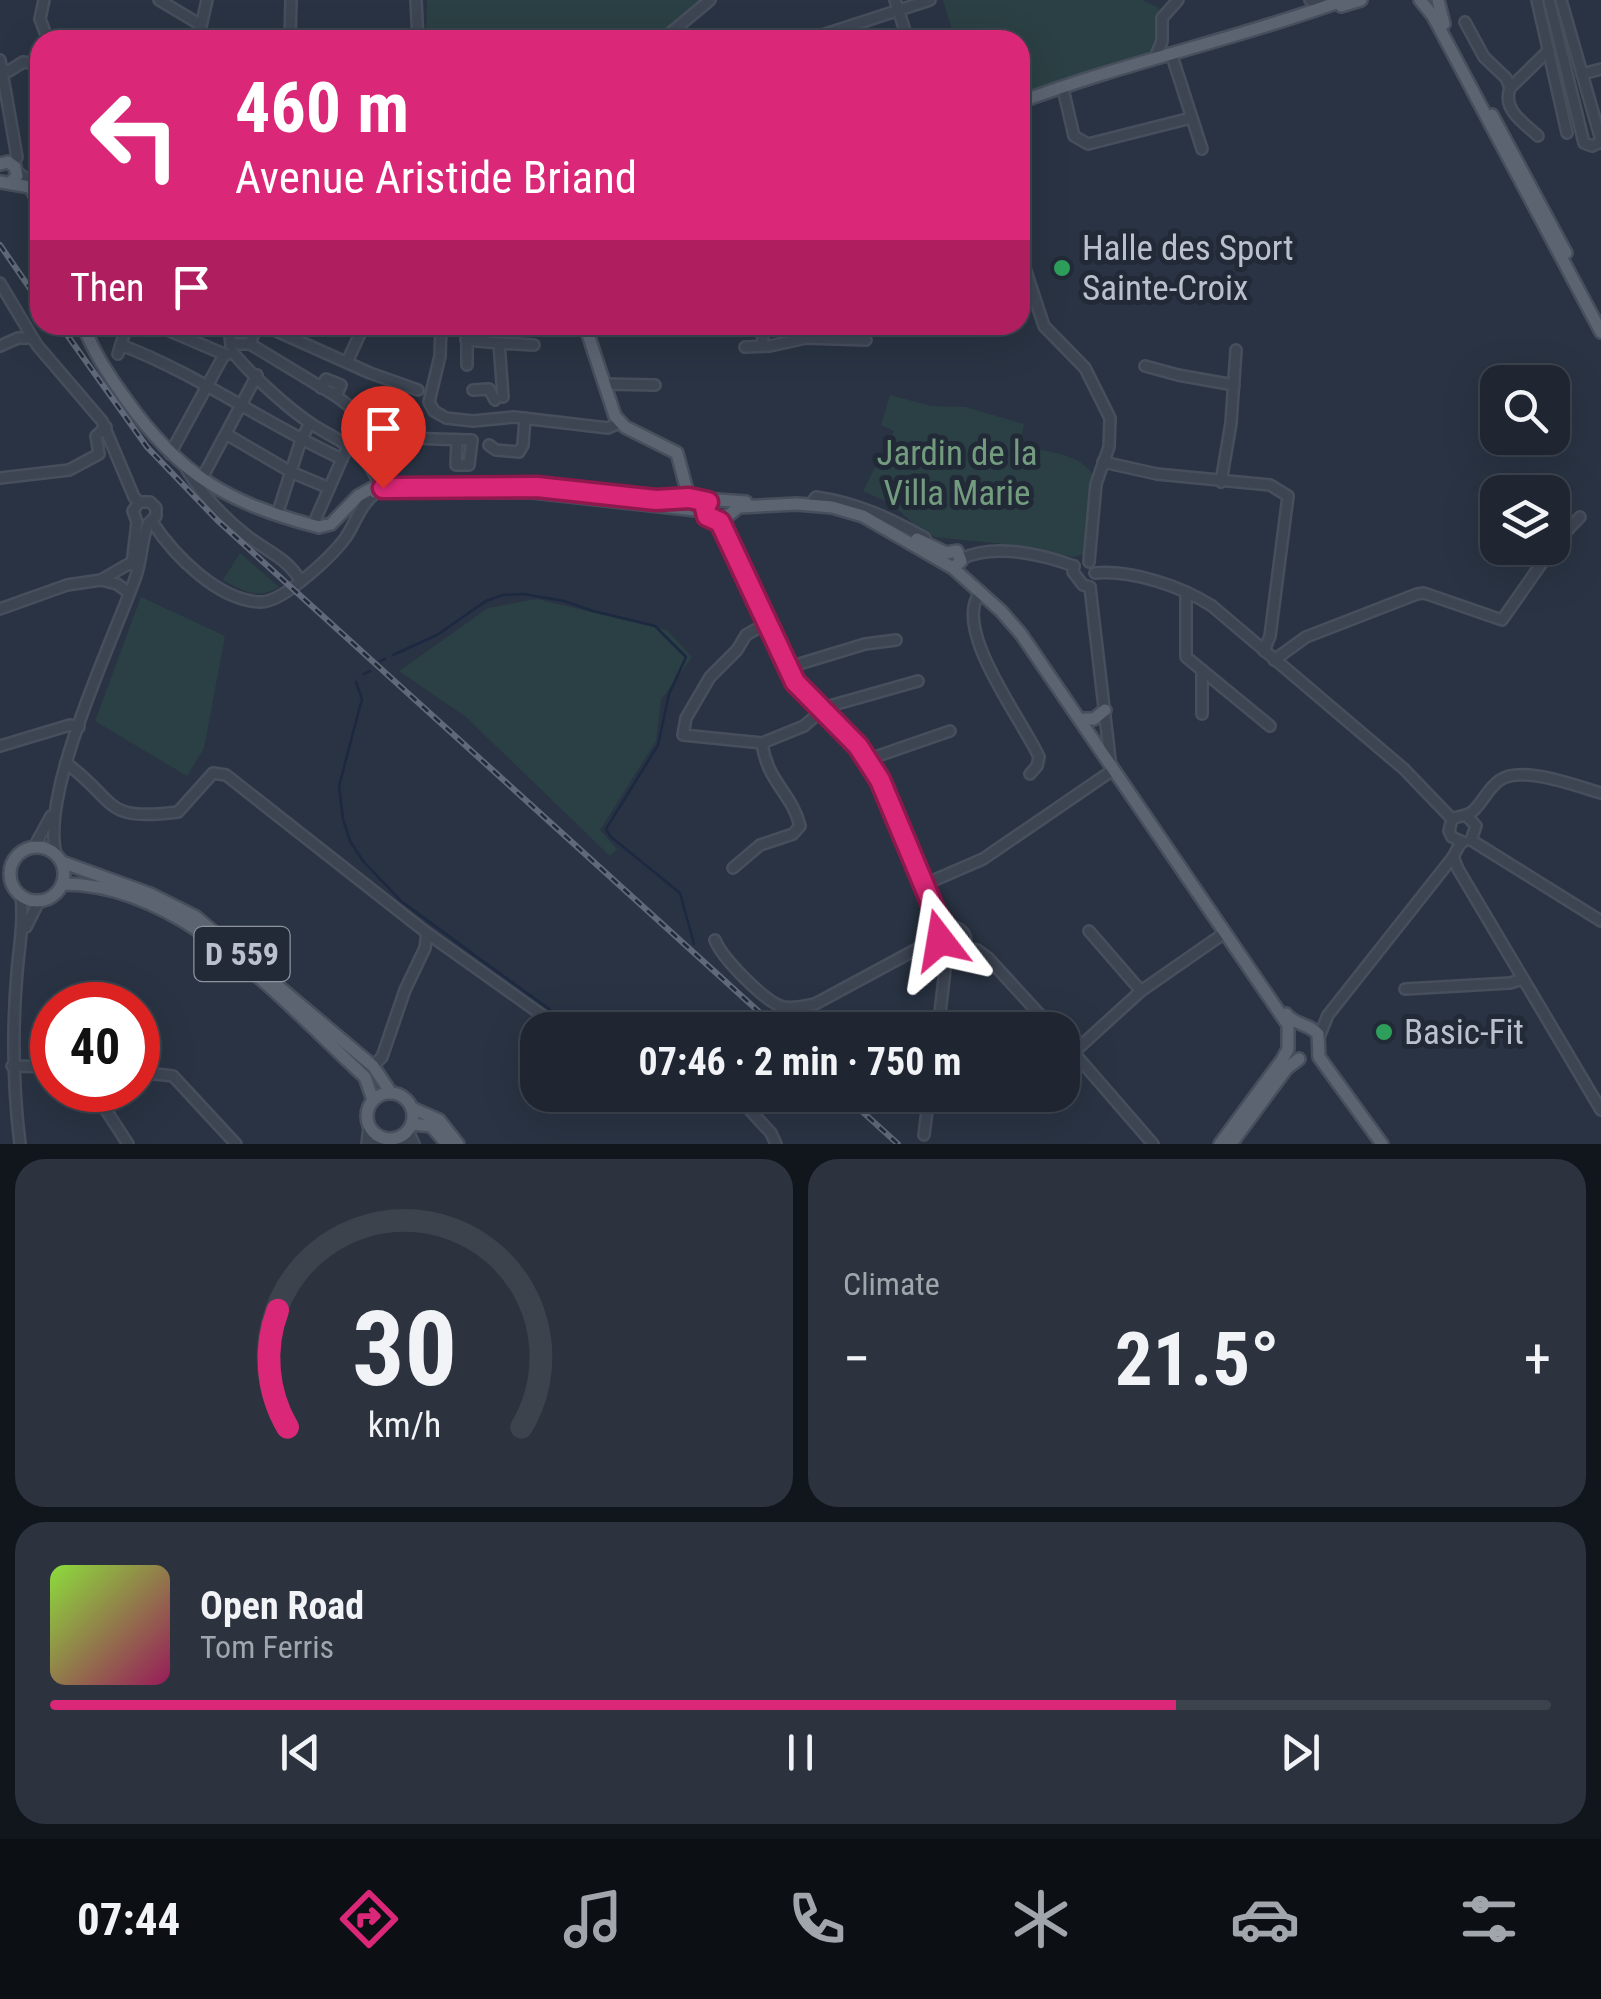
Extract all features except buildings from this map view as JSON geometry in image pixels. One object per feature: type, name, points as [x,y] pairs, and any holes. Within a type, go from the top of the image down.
[{"type":"main road","points":[[1279,23],[1344,0]]},
{"type":"main road","points":[[1030,102],[1361,0]]},
{"type":"main road","points":[[1420,0],[1433,16],[1601,332]]},
{"type":"main road","points":[[1438,0],[1446,27],[1601,318]]},
{"type":"main road","points":[[1030,101],[1155,58],[1172,56]]},
{"type":"main road","points":[[6,170],[30,187]]},
{"type":"main road","points":[[88,335],[95,357],[137,416],[187,470],[234,498],[313,525],[331,524],[358,496],[379,489],[533,492],[706,506]]},
{"type":"main road","points":[[586,335],[617,424],[675,457],[685,502]]},
{"type":"main road","points":[[587,335],[622,424],[677,453],[685,502]]},
{"type":"main road","points":[[706,506],[714,498],[725,511]]},
{"type":"main road","points":[[725,511],[813,500],[880,518],[950,559],[966,573],[1019,625],[1112,765],[1299,1029]]},
{"type":"main road","points":[[706,506],[710,520],[739,507],[797,504],[832,507],[873,520],[924,553],[950,559],[1035,652],[1223,934],[1284,1018],[1319,1037],[1308,1057],[1287,1068],[1231,1144]]},
{"type":"main road","points":[[1085,719],[1105,710]]},
{"type":"main road","points":[[0,884],[18,892],[40,901],[56,894],[62,884],[59,858],[34,847],[21,852],[5,870],[18,892]]},
{"type":"main road","name":"D 559","points":[[59,858],[77,870],[150,894],[196,917],[374,1066],[391,1093]]},
{"type":"main road","name":"D 559","points":[[62,884],[137,899],[197,928],[366,1077],[374,1100]]},
{"type":"main road","points":[[1220,1144],[1299,1029]]},
{"type":"main road","points":[[1288,1049],[1308,1057],[1379,1144]]},
{"type":"main road","points":[[446,1144],[431,1126],[400,1138],[369,1125],[368,1112],[374,1100],[391,1093],[406,1099],[412,1108],[439,1120],[458,1144]]},
{"type":"main road","points":[[400,1138],[412,1108]]},
{"type":"street","points":[[44,0],[40,19],[44,30]]},
{"type":"street","points":[[159,0],[201,25]]},
{"type":"street","points":[[200,30],[207,0]]},
{"type":"street","points":[[290,30],[291,0]]},
{"type":"street","points":[[416,0],[418,30]]},
{"type":"street","points":[[674,30],[710,0]]},
{"type":"street","points":[[832,30],[896,5],[930,0]]},
{"type":"street","points":[[1155,58],[1162,41],[1162,18],[1178,0]]},
{"type":"street","points":[[1310,0],[1325,6]]},
{"type":"street","points":[[1537,0],[1567,133]]},
{"type":"street","points":[[1550,0],[1584,144],[1592,146],[1601,139],[1561,0]]},
{"type":"street","points":[[896,5],[905,30]]},
{"type":"street","points":[[1465,22],[1484,58],[1506,78],[1510,88]]},
{"type":"street","points":[[1538,136],[1506,103],[1510,88],[1549,50]]},
{"type":"street","points":[[1172,56],[1202,149]]},
{"type":"street","points":[[2,65],[9,71],[22,62],[30,63]]},
{"type":"street","points":[[2,65],[17,157],[6,170],[30,183]]},
{"type":"street","points":[[1582,74],[1601,69]]},
{"type":"street","points":[[1064,93],[1074,136],[1088,144],[1190,118]]},
{"type":"street","points":[[0,283],[3,296],[32,338],[106,426],[134,497],[139,502],[154,504],[156,512],[66,763],[54,809],[52,836],[59,858]]},
{"type":"street","points":[[1030,283],[1044,326],[1086,368],[1106,406],[1111,428],[1098,473],[1089,562],[1096,581],[1090,587]]},
{"type":"street","points":[[124,335],[119,349],[148,354],[342,460]]},
{"type":"street","points":[[137,522],[150,523],[199,576],[250,599],[271,600],[332,552],[346,537],[366,500],[379,489],[370,465],[348,443],[310,423],[229,351],[184,335]]},
{"type":"street","points":[[170,454],[229,351],[229,335]]},
{"type":"street","points":[[229,351],[250,344],[255,335]]},
{"type":"street","points":[[284,335],[418,390],[415,394],[430,401],[446,418],[525,418],[608,428],[617,424]]},
{"type":"street","points":[[347,362],[359,335]]},
{"type":"street","points":[[430,401],[441,335]]},
{"type":"street","points":[[440,356],[466,360],[466,335]]},
{"type":"street","points":[[763,335],[763,344]]},
{"type":"street","points":[[0,346],[18,338],[32,338]]},
{"type":"street","points":[[745,347],[806,338],[866,340]]},
{"type":"street","points":[[466,340],[534,345]]},
{"type":"street","points":[[473,390],[489,390],[499,398],[499,343]]},
{"type":"street","points":[[250,344],[324,383],[355,415]]},
{"type":"street","points":[[1222,482],[1236,350]]},
{"type":"street","points":[[324,383],[335,356]]},
{"type":"street","points":[[1146,366],[1234,384]]},
{"type":"street","points":[[202,478],[256,375]]},
{"type":"street","points":[[604,384],[655,385]]},
{"type":"street","points":[[489,445],[496,450],[518,452],[523,445],[525,418]]},
{"type":"street","points":[[457,440],[456,464],[469,465],[473,421]]},
{"type":"street","points":[[277,515],[310,423]]},
{"type":"street","points":[[0,478],[69,470],[99,454],[96,436],[106,426]]},
{"type":"street","points":[[390,432],[411,438],[472,440]]},
{"type":"street","points":[[226,434],[290,472],[329,488]]},
{"type":"street","points":[[313,525],[348,443]]},
{"type":"street","points":[[1103,462],[1157,474],[1270,484],[1288,496],[1270,636],[1264,651]]},
{"type":"street","points":[[187,470],[223,514],[247,536],[288,562],[300,580]]},
{"type":"street","points":[[136,561],[137,522],[133,511],[139,502]]},
{"type":"street","points":[[725,511],[765,624],[786,668],[822,712],[869,759],[946,929]]},
{"type":"street","points":[[1274,660],[1306,638],[1417,594],[1439,597],[1502,620],[1558,540],[1580,517]]},
{"type":"street","points":[[0,608],[68,585],[102,580],[136,561],[150,541],[162,537]]},
{"type":"street","points":[[950,559],[991,550],[1074,566]]},
{"type":"street","points":[[1089,562],[1081,560],[1073,572],[1082,585],[1090,587]]},
{"type":"street","points":[[1095,573],[1116,573],[1186,592],[1212,606],[1404,769],[1452,820]]},
{"type":"street","points":[[102,580],[128,592]]},
{"type":"street","points":[[924,884],[984,859],[1112,765],[1090,587]]},
{"type":"street","points":[[1186,592],[1186,657],[1270,726]]},
{"type":"street","points":[[980,593],[974,600],[974,609],[984,660],[1039,756],[1038,766],[1030,774]]},
{"type":"street","points":[[765,624],[746,635],[710,677],[686,718],[684,735],[762,743],[804,726],[826,708],[918,681]]},
{"type":"street","points":[[786,668],[865,644],[896,640]]},
{"type":"street","points":[[1202,670],[1202,714]]},
{"type":"street","points":[[0,746],[70,725],[79,727]]},
{"type":"street","points":[[869,759],[950,731]]},
{"type":"street","points":[[733,868],[760,845],[793,834],[800,826],[797,813],[765,765],[762,743]]},
{"type":"street","points":[[66,763],[104,801],[138,816],[178,812],[206,778],[219,772],[226,775],[427,932],[538,1012]]},
{"type":"street","points":[[1452,820],[1466,815],[1501,779],[1512,775],[1601,793]]},
{"type":"street","points":[[34,847],[54,809]]},
{"type":"street","points":[[1319,1037],[1328,1015],[1476,826],[1466,815]]},
{"type":"street","points":[[1452,820],[1452,838],[1466,841],[1601,920]]},
{"type":"street","points":[[1453,857],[1601,1110]]},
{"type":"street","points":[[18,892],[23,934],[10,1074],[20,1144]]},
{"type":"street","points":[[23,934],[40,901]]},
{"type":"street","points":[[946,929],[956,927],[964,932],[966,940],[957,953],[947,952]]},
{"type":"street","points":[[715,940],[720,953],[774,1003],[786,1008],[815,1004],[940,940],[946,929]]},
{"type":"street","points":[[1088,931],[1141,991]]},
{"type":"street","points":[[374,1066],[382,1057],[400,1002],[426,948],[427,932]]},
{"type":"street","points":[[1080,1047],[1141,991],[1223,934],[1246,956]]},
{"type":"street","points":[[940,940],[947,952],[940,1012]]},
{"type":"street","points":[[964,948],[978,950],[988,958],[1038,1012]]},
{"type":"street","points":[[1405,990],[1510,983],[1523,978]]},
{"type":"street","points":[[1299,1029],[1328,1015]]},
{"type":"street","points":[[1080,1059],[1153,1144]]},
{"type":"street","points":[[10,1074],[30,1071]]},
{"type":"street","points":[[160,1075],[173,1076],[236,1144]]},
{"type":"street","points":[[107,1112],[128,1144]]},
{"type":"street","points":[[751,1112],[776,1144]]},
{"type":"street","points":[[924,1135],[927,1112]]},
{"type":"street","points":[[368,1144],[369,1125]]},
{"type":"green space","points":[[427,0],[702,0],[666,30],[426,30]]},
{"type":"green space","points":[[943,0],[1142,0],[1159,8],[1156,51],[1097,74],[1030,93],[1030,30],[952,30]]},
{"type":"green space","name":"Jardin de la Villa Marie","points":[[890,395],[931,406],[965,407],[1024,424],[1020,446],[1079,461],[1092,474],[1084,554],[1073,557],[1022,546],[935,537],[920,530],[892,504],[863,491],[894,431],[881,425]]},
{"type":"green space","points":[[240,553],[279,587],[257,593],[223,580]]},
{"type":"green space","points":[[141,597],[225,636],[204,748],[187,776],[95,721]]},
{"type":"green space","points":[[537,599],[667,630],[692,657],[661,700],[656,741],[600,830],[617,849],[610,856],[466,717],[399,671],[488,608]]},
{"type":"waterway","points":[[393,655],[437,635],[486,601],[503,595],[524,594],[564,601],[655,626],[686,657],[669,694],[658,745],[606,829],[680,893],[694,944]]},
{"type":"waterway","points":[[380,661],[385,659]]},
{"type":"waterway","points":[[364,674],[370,671]]},
{"type":"waterway","points":[[356,682],[362,699],[339,786],[350,841],[363,861],[401,901],[553,1012]]},
{"type":"railway","points":[[0,245],[30,288]]},
{"type":"railway","points":[[67,335],[147,447],[217,520],[759,1012]]},
{"type":"railway","points":[[863,1112],[898,1144]]},
{"type":"place","name":"Halle des Sport Sainte-Croix","points":[[1062,268]]},
{"type":"place","name":"Basic-Fit","points":[[1384,1032]]},
{"type":"route","points":[[383,488],[537,487],[708,502],[707,516],[720,522],[786,668],[804,693],[869,759],[946,929],[940,940]]}]
